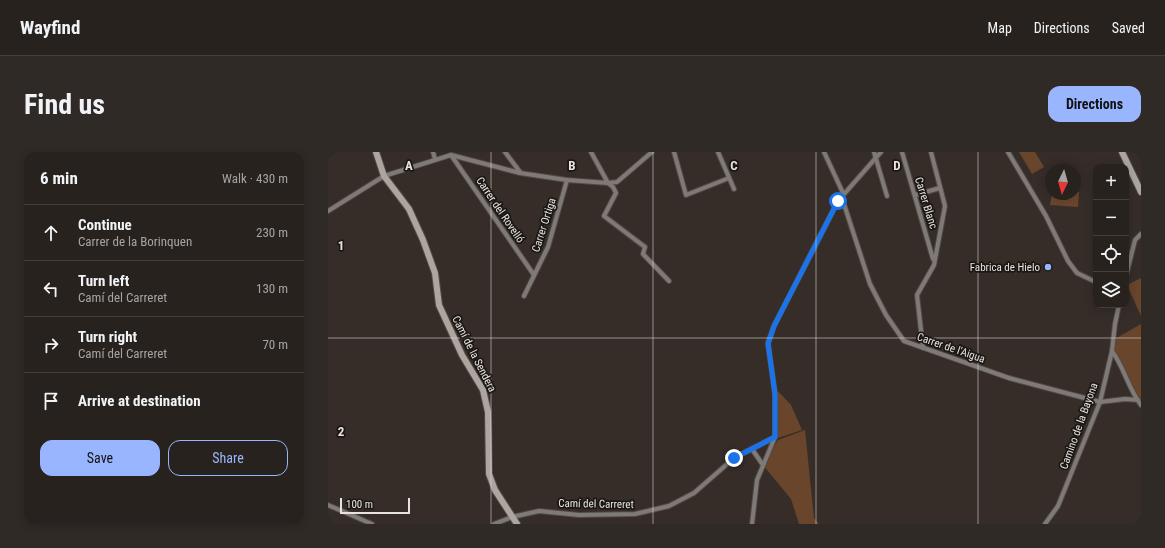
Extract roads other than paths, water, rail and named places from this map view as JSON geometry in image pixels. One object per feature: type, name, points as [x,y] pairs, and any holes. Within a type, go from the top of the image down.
[{"type":"street","name":"Camí de la Sendera","points":[[376,152],[384,176],[409,209],[423,240],[435,273],[442,310],[462,355],[483,390],[488,412],[489,474],[495,490],[517,524]]},
{"type":"street","points":[[433,152],[435,160]]},
{"type":"street","points":[[505,152],[520,173]]},
{"type":"street","points":[[590,152],[608,183],[613,187],[616,193],[604,216],[645,247],[643,254],[669,281]]},
{"type":"street","points":[[328,211],[384,176],[452,155],[520,173],[567,180],[608,183],[617,182],[651,152]]},
{"type":"street","points":[[674,152],[686,195],[729,178]]},
{"type":"street","points":[[718,152],[734,189]]},
{"type":"street","name":"Carrer de l'Aigua","points":[[824,152],[843,193],[843,201],[870,284],[877,300],[904,341],[1009,378],[1100,402]]},
{"type":"street","points":[[874,152],[887,196]]},
{"type":"street","points":[[752,524],[757,480],[775,437],[775,394],[768,344],[774,326],[843,193],[881,152]]},
{"type":"street","name":"Carrer Blanc","points":[[902,152],[934,260]]},
{"type":"street","points":[[923,348],[917,295],[934,265],[945,206],[931,152]]},
{"type":"street","points":[[1008,152],[1046,216],[1068,261],[1077,273],[1093,281]]},
{"type":"street","points":[[1122,152],[1141,192]]},
{"type":"street","name":"Carrer del Rovelló","points":[[452,155],[534,275]]},
{"type":"street","name":"Carrer Ortiga","points":[[524,296],[548,247],[567,180]]},
{"type":"street","points":[[915,195],[940,188]]},
{"type":"street","points":[[1127,272],[1135,240],[1141,234]]},
{"type":"street","name":"Camino de la Bayona","points":[[1044,524],[1058,506],[1100,402],[1112,351],[1118,308]]},
{"type":"street","points":[[1112,351],[1118,359],[1141,405]]},
{"type":"street","points":[[1100,402],[1125,398],[1138,400]]},
{"type":"street","name":"Camí del Carreret","points":[[494,524],[512,517],[539,511],[579,514],[635,514],[669,506],[694,493],[734,458],[775,437]]},
{"type":"street","points":[[752,449],[763,465]]},
{"type":"street","points":[[328,505],[372,524]]},
{"type":"place","name":"Fabrica de Hielo","points":[[1048,267]]}]
